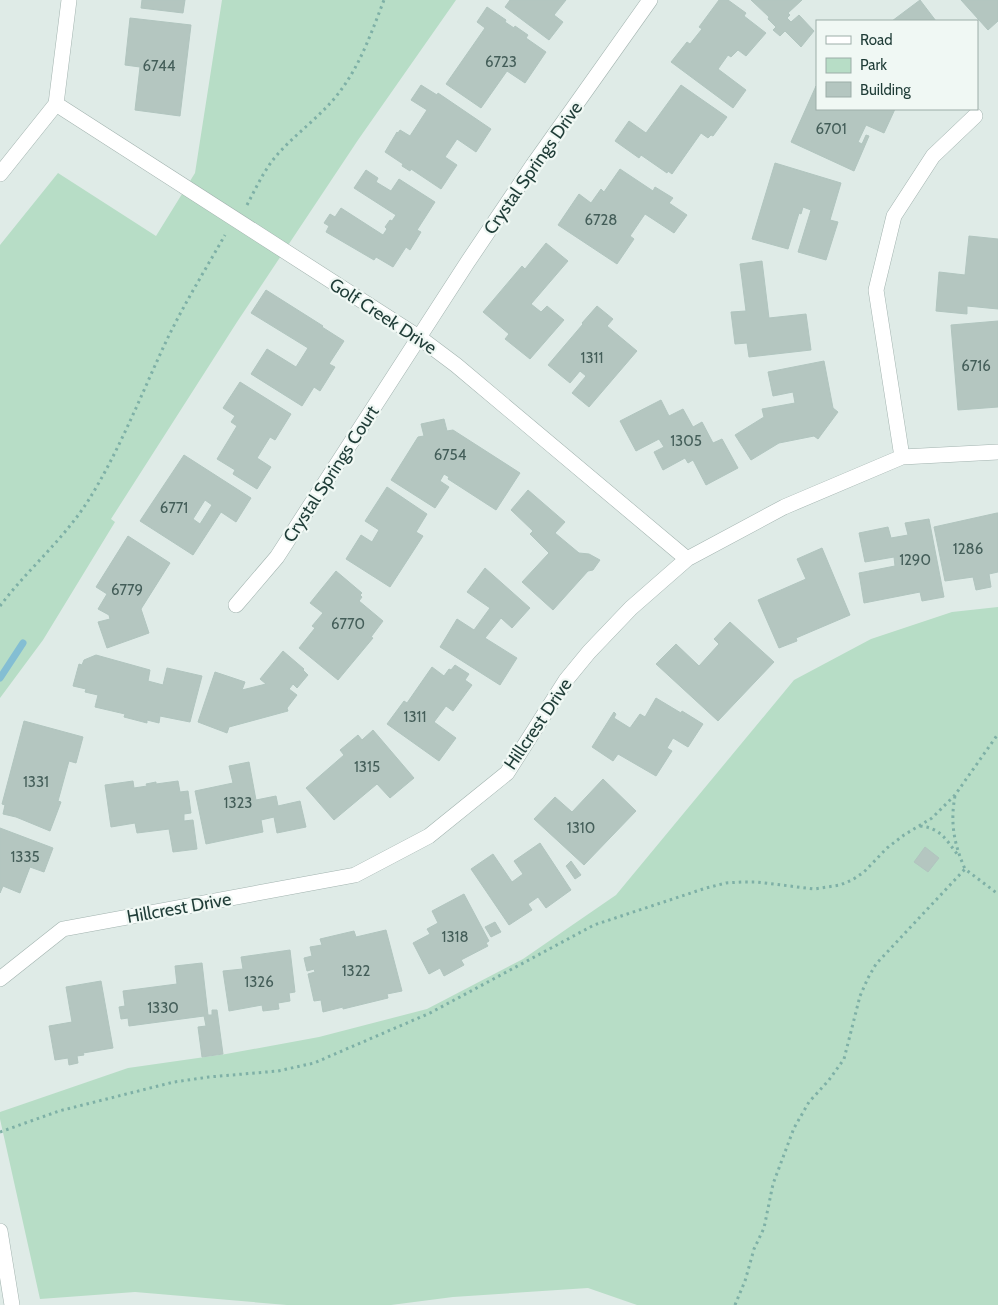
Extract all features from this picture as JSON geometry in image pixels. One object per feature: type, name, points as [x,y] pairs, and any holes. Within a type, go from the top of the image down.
[{"type":"street","points":[[0,174],[56,104],[69,0]]},
{"type":"street","name":"Crystal Springs Drive","points":[[420,338],[467,263],[533,165],[650,0]]},
{"type":"street","name":"Golf Creek Drive","points":[[56,104],[420,338],[456,365],[687,559]]},
{"type":"street","points":[[902,457],[876,290],[894,216],[933,156],[975,116]]},
{"type":"street","name":"Crystal Springs Court","points":[[236,605],[277,558],[420,338]]},
{"type":"street","name":"Hillcrest Drive","points":[[0,979],[63,929],[355,875],[429,836],[507,773],[566,680],[589,652],[631,608],[687,559],[784,506],[902,457],[998,452]]},
{"type":"street","points":[[0,1231],[12,1305]]},
{"type":"path","points":[[247,205],[277,154],[326,109],[342,89],[360,58],[384,0]]},
{"type":"path","points":[[0,606],[22,579],[65,533],[88,500],[119,446],[164,346],[226,234]]},
{"type":"path","points":[[0,1132],[59,1111],[174,1082],[278,1071],[314,1063],[430,1013],[594,924],[687,893],[726,883],[757,882],[814,889],[840,885],[864,872],[887,848],[932,818],[955,795],[998,734]]},
{"type":"path","points":[[955,795],[952,825],[953,836],[960,858],[965,869],[998,894]]},
{"type":"path","points":[[920,826],[933,828],[940,833],[960,858]]},
{"type":"path","points":[[736,1305],[754,1249],[764,1228],[773,1184],[794,1128],[808,1102],[829,1080],[844,1059],[860,996],[868,978],[885,953],[965,869]]},
{"type":"green space","points":[[222,0],[456,0],[358,140],[237,322],[111,519],[115,522],[43,640],[0,698],[0,245],[58,173],[156,236],[195,173]]},
{"type":"green space","points":[[998,607],[998,1305],[637,1305],[588,1288],[453,1297],[391,1305],[287,1305],[135,1292],[40,1299],[0,1112],[128,1068],[226,1054],[319,1037],[427,1009],[523,959],[616,895],[794,680],[871,639],[952,612]]},
{"type":"building","points":[[142,0],[185,0],[183,13],[141,8]]},
{"type":"building","points":[[510,0],[566,0],[554,15],[563,22],[549,40],[505,7]]},
{"type":"building","points":[[719,0],[728,0],[746,13],[744,16],[766,33],[746,56],[738,50],[731,57],[728,55],[718,69],[746,90],[733,108],[671,62],[687,42],[690,44],[702,29],[699,27]]},
{"type":"building","points":[[751,0],[802,0],[788,13],[790,15],[787,18],[791,22],[799,15],[814,31],[801,47],[785,31],[780,36],[773,30],[776,27],[768,19],[769,17]]},
{"type":"building","points":[[920,0],[935,20],[893,20]]},
{"type":"building","points":[[961,0],[998,0],[998,21],[988,30]]},
{"type":"building","points":[[487,7],[506,20],[505,22],[528,35],[526,38],[546,52],[525,83],[507,71],[481,108],[446,84],[485,28],[477,22]]},
{"type":"building","points":[[130,18],[191,25],[180,116],[135,110],[140,67],[125,65]]},
{"type":"building","points":[[421,85],[437,95],[438,93],[491,129],[476,152],[457,139],[445,157],[457,165],[441,189],[411,169],[410,171],[402,166],[403,164],[385,152],[400,130],[410,136],[427,110],[411,100]]},
{"type":"building","points":[[681,85],[727,117],[713,136],[711,135],[708,138],[701,133],[672,174],[668,171],[667,173],[641,155],[639,158],[615,141],[629,121],[646,133]]},
{"type":"building","points":[[816,86],[816,110],[895,110],[884,133],[866,125],[858,142],[862,144],[866,135],[869,136],[854,171],[791,142]]},
{"type":"building","points":[[775,163],[841,183],[830,220],[838,222],[826,260],[798,252],[811,210],[803,207],[801,214],[799,213],[788,249],[752,239]]},
{"type":"building","points":[[620,169],[653,191],[655,187],[673,198],[669,203],[687,215],[674,233],[645,214],[630,236],[634,239],[617,264],[558,225],[579,194],[591,203],[601,189],[604,192]]},
{"type":"building","points":[[366,170],[378,178],[376,182],[391,191],[399,179],[435,202],[417,230],[421,232],[410,250],[406,247],[393,267],[376,257],[374,260],[326,232],[329,226],[324,223],[330,214],[335,217],[341,208],[383,235],[387,229],[385,227],[396,215],[354,188]]},
{"type":"building","points":[[969,236],[998,239],[998,309],[967,306],[967,314],[936,311],[939,272],[965,275]]},
{"type":"building","points":[[546,243],[568,261],[531,304],[541,312],[547,306],[564,320],[530,359],[505,339],[509,334],[483,312],[522,266],[525,269]]},
{"type":"building","points":[[762,261],[769,318],[806,314],[811,350],[749,357],[747,343],[735,344],[731,312],[746,311],[740,264]]},
{"type":"building","points":[[266,290],[344,341],[329,364],[335,367],[320,391],[314,387],[302,406],[251,374],[267,349],[296,367],[308,348],[251,313]]},
{"type":"building","points":[[597,306],[613,319],[607,326],[637,351],[589,407],[572,393],[586,376],[580,371],[570,383],[548,365]]},
{"type":"building","points":[[998,321],[998,407],[958,410],[951,325]]},
{"type":"building","points":[[824,361],[833,408],[838,412],[818,439],[814,436],[779,443],[751,460],[735,435],[764,417],[762,409],[795,403],[793,392],[773,396],[768,372]]},
{"type":"building","points":[[240,382],[291,414],[275,440],[270,437],[257,458],[271,467],[257,489],[233,474],[235,470],[217,459],[237,426],[231,422],[235,416],[223,408]]},
{"type":"building","points":[[661,400],[669,416],[683,409],[693,427],[702,422],[713,443],[722,439],[738,468],[706,485],[693,460],[688,463],[685,458],[663,470],[654,452],[664,447],[659,439],[636,451],[620,421]]},
{"type":"building","points":[[444,419],[447,431],[453,430],[520,473],[496,510],[448,479],[449,477],[444,474],[440,481],[449,487],[435,508],[391,480],[418,437],[424,436],[421,424]]},
{"type":"building","points":[[184,455],[251,498],[236,522],[221,512],[193,555],[140,521]],"holes":[[[205,500],[212,505],[200,524],[193,519]]]},
{"type":"building","points":[[387,487],[427,514],[416,532],[423,536],[390,587],[346,559],[361,535],[372,542],[379,530],[365,521]]},
{"type":"building","points":[[528,490],[565,522],[555,533],[579,553],[589,554],[600,560],[593,570],[588,571],[553,610],[522,582],[549,553],[530,534],[533,531],[511,510]]},
{"type":"building","points":[[998,513],[998,572],[989,574],[991,587],[976,590],[973,577],[945,581],[934,527]]},
{"type":"building","points":[[929,519],[944,597],[922,601],[920,592],[864,603],[859,573],[895,566],[894,557],[865,562],[859,533],[888,527],[891,538],[908,535],[905,523]]},
{"type":"building","points":[[128,536],[170,563],[141,609],[149,633],[107,648],[98,622],[110,619],[109,615],[98,609],[107,594],[96,587]]},
{"type":"building","points":[[822,548],[850,615],[796,638],[797,641],[779,648],[758,600],[806,579],[797,559]]},
{"type":"building","points":[[485,568],[530,608],[512,628],[501,618],[485,638],[517,658],[500,685],[440,647],[457,619],[474,630],[490,608],[467,592]]},
{"type":"building","points":[[336,571],[362,593],[359,601],[383,621],[371,637],[373,638],[338,680],[299,648],[315,628],[312,626],[323,613],[310,603]]},
{"type":"building","points":[[730,622],[774,662],[718,721],[656,664],[676,644],[699,666],[719,644],[714,639]]},
{"type":"building","points":[[283,651],[304,669],[308,675],[297,688],[293,684],[289,689],[297,695],[287,708],[288,711],[229,727],[227,733],[198,722],[215,672],[245,682],[242,690],[266,684],[260,679]]},
{"type":"building","points":[[96,655],[150,670],[148,681],[163,685],[167,668],[202,676],[190,722],[160,716],[159,723],[147,720],[147,723],[124,717],[125,714],[95,707],[98,695],[85,692],[86,689],[73,686],[79,664],[82,665],[84,660]]},
{"type":"building","points":[[455,665],[469,674],[465,680],[472,685],[453,711],[446,706],[434,722],[456,738],[439,761],[387,724],[404,701],[407,703],[432,667],[444,676]]},
{"type":"building","points":[[656,698],[703,724],[688,747],[673,738],[667,748],[672,751],[656,776],[618,754],[613,761],[592,747],[614,712],[616,714],[614,718],[630,728],[640,714],[645,717]]},
{"type":"building","points":[[24,721],[83,737],[76,763],[69,761],[58,801],[61,802],[50,831],[16,817],[3,814],[5,805],[2,804]]},
{"type":"building","points":[[373,730],[414,778],[390,798],[377,784],[334,820],[306,788],[344,755],[340,750],[358,735],[362,740]]},
{"type":"building","points":[[249,762],[256,800],[276,796],[278,806],[300,801],[306,827],[277,833],[274,817],[261,820],[263,832],[206,844],[195,791],[233,783],[229,766]]},
{"type":"building","points":[[603,779],[636,811],[584,865],[534,819],[555,797],[572,812]]},
{"type":"building","points":[[133,781],[134,788],[156,782],[156,784],[178,781],[180,792],[188,791],[191,813],[184,814],[184,821],[193,820],[197,849],[173,852],[169,829],[137,833],[135,823],[111,827],[105,785]]},
{"type":"building","points":[[0,828],[53,848],[44,872],[30,867],[20,893],[3,886],[0,893]]},
{"type":"building","points":[[540,843],[571,890],[546,908],[538,897],[528,904],[532,910],[509,925],[471,869],[493,854],[512,882],[523,874],[514,861]]},
{"type":"building","points":[[925,847],[939,858],[928,872],[914,862]]},
{"type":"building","points":[[571,861],[581,875],[575,879],[566,866]]},
{"type":"building","points":[[464,894],[489,941],[486,943],[488,946],[461,960],[464,965],[444,976],[440,968],[429,974],[413,943],[430,934],[427,929],[438,923],[432,911]]},
{"type":"building","points":[[495,922],[501,932],[491,937],[485,927]]},
{"type":"building","points":[[386,930],[402,991],[387,994],[388,998],[323,1012],[321,1000],[314,1001],[308,974],[315,972],[314,969],[307,971],[304,958],[312,956],[310,947],[322,945],[320,939],[354,931],[356,937]]},
{"type":"building","points":[[290,950],[295,992],[289,993],[290,1001],[278,1003],[279,1009],[263,1011],[262,1005],[229,1011],[223,971],[243,969],[241,957]]},
{"type":"building","points":[[202,963],[208,1015],[212,1015],[212,1010],[217,1010],[223,1054],[202,1057],[198,1027],[206,1026],[204,1016],[129,1026],[128,1018],[121,1019],[119,1007],[125,1006],[123,991],[177,984],[175,966]]},
{"type":"building","points":[[101,981],[113,1048],[83,1053],[84,1055],[77,1056],[78,1063],[69,1065],[68,1058],[55,1060],[49,1026],[72,1022],[66,987]]},
{"type":"waterway","points":[[0,678],[23,643]]}]
